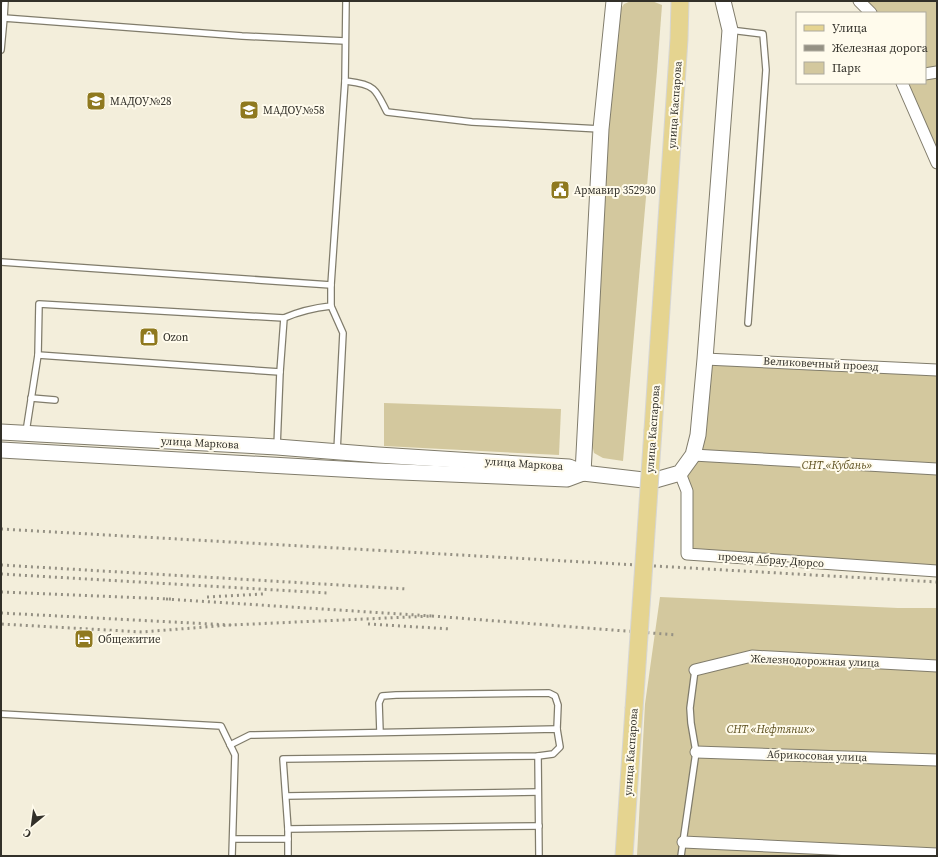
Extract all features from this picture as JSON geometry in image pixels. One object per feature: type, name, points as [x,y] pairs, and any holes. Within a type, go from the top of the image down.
[{"type":"main road","points":[[614,1],[601,129],[582,473],[652,481],[680,472],[693,455],[698,434],[730,30],[723,1]]},
{"type":"main road","name":"улица Каспарова","points":[[624,856],[678,55],[680,1]]},
{"type":"main road","name":"улица Маркова","points":[[1,432],[277,447],[569,467],[582,473]]},
{"type":"main road","name":"улица Маркова","points":[[1,450],[275,466],[567,479],[582,473]]},
{"type":"street","points":[[859,1],[870,12]]},
{"type":"street","points":[[926,74],[937,72]]},
{"type":"street","points":[[902,84],[937,163]]},
{"type":"street","name":"Великовечный проезд","points":[[705,359],[937,370]]},
{"type":"street","points":[[24,451],[26,433]]},
{"type":"street","points":[[275,466],[277,447]]},
{"type":"street","points":[[336,469],[337,451]]},
{"type":"street","points":[[693,455],[937,469]]},
{"type":"street","name":"проезд Абрау-Дюрсо","points":[[680,472],[687,491],[687,554],[937,572]]},
{"type":"street","name":"Железнодорожная улица","points":[[695,670],[752,656],[937,666]]},
{"type":"street","name":"Абрикосовая улица","points":[[696,752],[937,760]]},
{"type":"street","points":[[683,842],[937,854]]},
{"type":"lane","points":[[1,50],[5,1]]},
{"type":"lane","points":[[337,451],[342,333],[331,306],[331,285],[345,81],[346,1]]},
{"type":"lane","points":[[4,18],[242,36],[345,41]]},
{"type":"lane","points":[[730,30],[763,34],[766,57],[748,323]]},
{"type":"lane","points":[[345,81],[365,85],[373,89],[386,112],[472,122],[601,129]]},
{"type":"lane","points":[[1,262],[331,285]]},
{"type":"lane","points":[[26,433],[38,356],[39,304],[284,318],[299,312],[331,306]]},
{"type":"lane","points":[[277,447],[284,318]]},
{"type":"lane","points":[[38,356],[280,372]]},
{"type":"lane","points":[[31,398],[55,400]]},
{"type":"lane","points":[[681,856],[696,752],[690,723],[690,708],[695,670]]},
{"type":"lane","points":[[288,856],[288,829],[283,759],[538,756],[553,754],[560,747],[557,729],[558,705],[555,696],[549,693],[382,696],[379,704],[380,732]]},
{"type":"lane","points":[[1,714],[221,726],[235,756],[232,856]]},
{"type":"lane","points":[[230,745],[250,735],[557,729]]},
{"type":"lane","points":[[538,756],[539,856]]},
{"type":"lane","points":[[286,796],[538,792]]},
{"type":"lane","points":[[288,829],[539,826]]},
{"type":"lane","points":[[233,839],[288,839]]},
{"type":"green space","points":[[631,1],[652,1],[662,5],[623,461],[603,458],[594,453],[590,435],[616,16],[624,4]]},
{"type":"green space","points":[[859,1],[937,1],[937,163],[902,84],[926,84],[926,12],[870,12]]},
{"type":"green space","name":"СНТ «Кубань»","points":[[705,359],[937,370],[937,571],[687,554],[680,473],[693,455]]},
{"type":"green space","points":[[384,403],[561,409],[559,455],[384,446]]},
{"type":"green space","name":"СНТ «Нефтяник»","points":[[660,597],[898,608],[937,608],[937,856],[637,856],[645,704]]},
{"type":"railway","points":[[1,529],[937,582]]},
{"type":"railway","points":[[1,565],[407,589]]},
{"type":"railway","points":[[1,574],[328,593]]},
{"type":"railway","points":[[1,592],[171,599]]},
{"type":"railway","points":[[207,597],[263,594]]},
{"type":"railway","points":[[166,599],[432,616],[230,625]]},
{"type":"railway","points":[[1,613],[230,625],[142,632],[1,624]]},
{"type":"railway","points":[[432,616],[677,635]]},
{"type":"railway","points":[[368,624],[451,629]]},
{"type":"place","name":"МАДОУ№28","points":[[96,101]]},
{"type":"place","name":"МАДОУ№58","points":[[249,110]]},
{"type":"place","name":"Армавир 352930","points":[[560,190]]},
{"type":"place","name":"Ozon","points":[[149,337]]},
{"type":"place","name":"Общежитие","points":[[84,639]]}]
